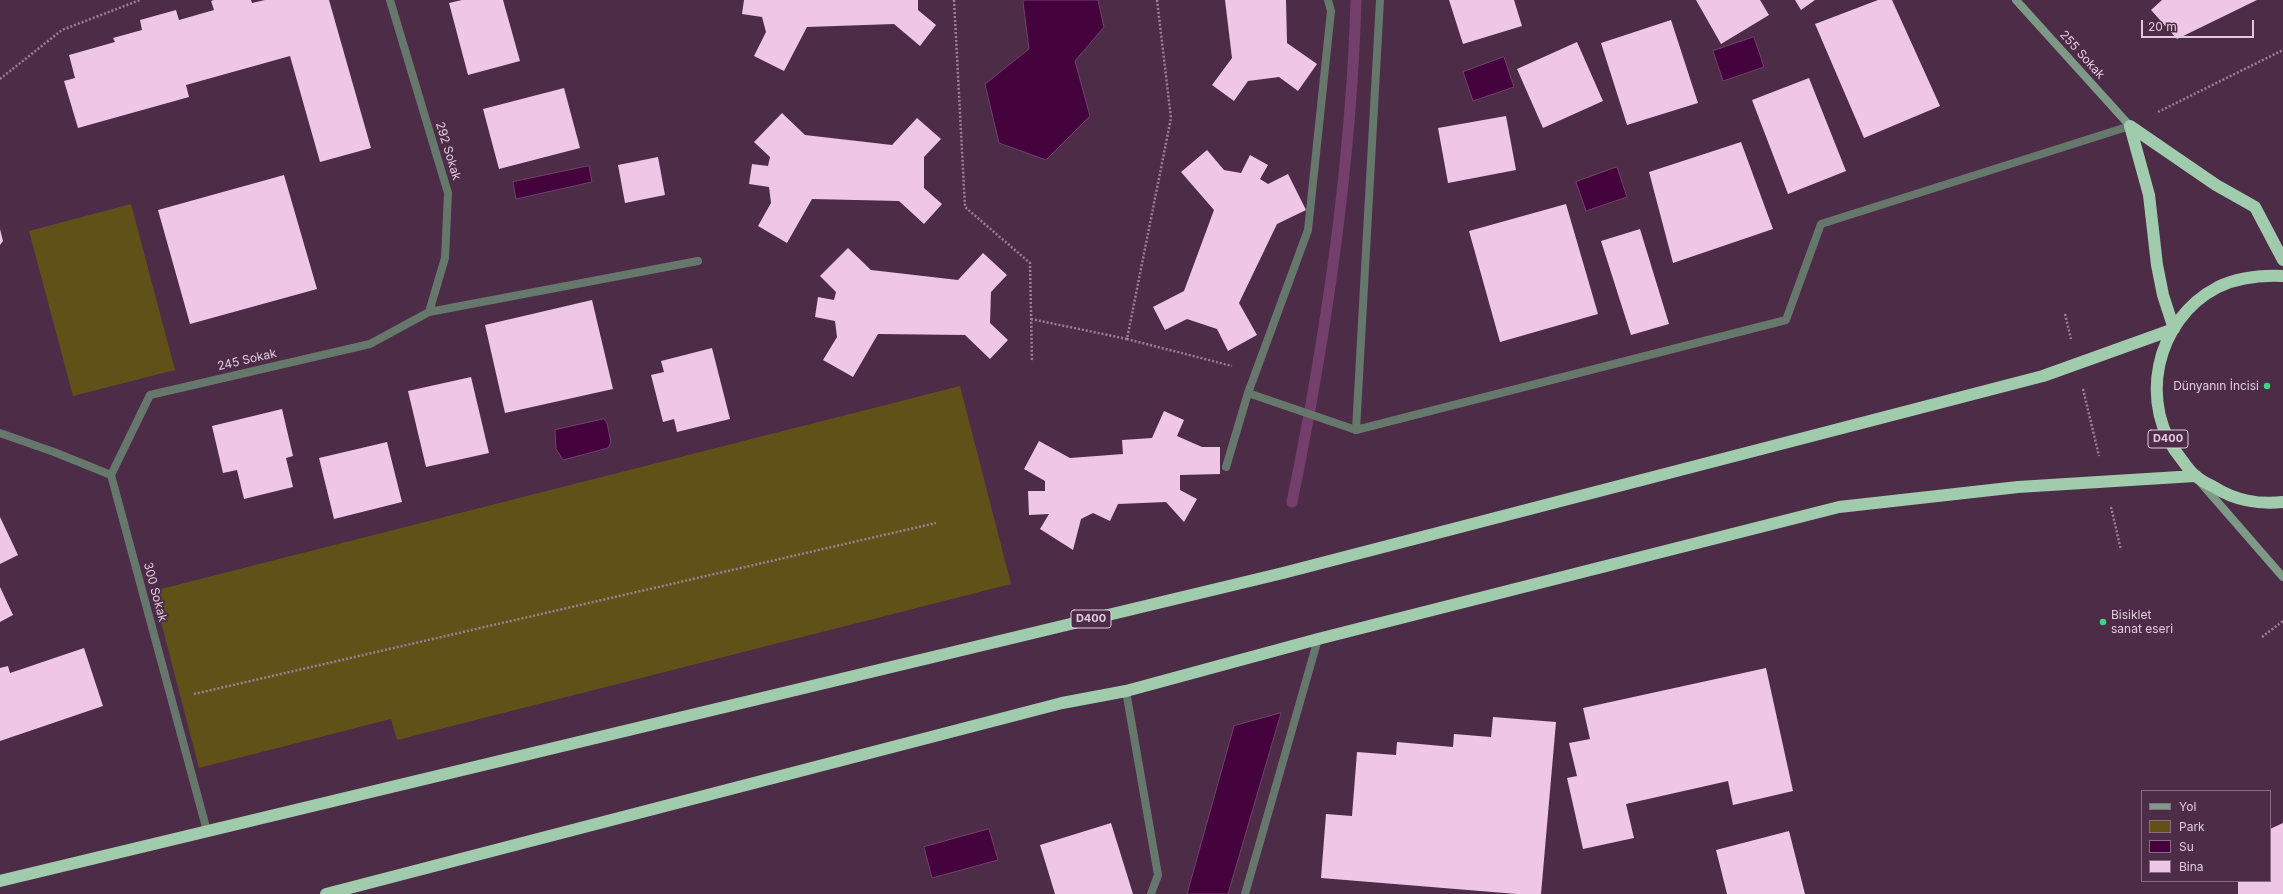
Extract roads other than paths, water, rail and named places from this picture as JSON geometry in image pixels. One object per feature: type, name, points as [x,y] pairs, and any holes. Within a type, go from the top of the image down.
[{"type":"highway","points":[[2130,126],[2216,185],[2255,207],[2283,260]]},
{"type":"highway","points":[[2130,126],[2148,195],[2157,265],[2163,295],[2174,329]]},
{"type":"highway","name":"D400","points":[[2283,276],[2254,275],[2218,287],[2188,309],[2167,339],[2157,375],[2158,412],[2171,447],[2195,476],[2228,496],[2267,504],[2283,502]]},
{"type":"highway","name":"D400","points":[[0,880],[1283,573],[2043,376],[2076,362],[2174,329]]},
{"type":"highway","points":[[326,894],[1062,703],[1126,691],[1318,639],[1839,508],[2018,487],[2105,483],[2195,476]]},
{"type":"street","name":"292 Sokak","points":[[390,0],[448,193],[445,258],[429,312]]},
{"type":"street","points":[[1226,467],[1248,393],[1308,230],[1331,11],[1328,0]]},
{"type":"street","points":[[1356,430],[1380,0]]},
{"type":"street","name":"255 Sokak","points":[[2016,0],[2130,126]]},
{"type":"street","points":[[1248,393],[1356,430],[1786,320],[1821,224],[2130,126]]},
{"type":"street","points":[[429,312],[698,261]]},
{"type":"street","name":"245 Sokak","points":[[111,475],[150,395],[370,344],[429,312]]},
{"type":"street","points":[[0,433],[54,452],[111,475]]},
{"type":"street","name":"300 Sokak","points":[[111,475],[207,831]]},
{"type":"street","points":[[2195,476],[2283,577]]},
{"type":"street","points":[[1245,894],[1318,639]]},
{"type":"street","points":[[1126,691],[1158,875],[1151,894]]},
{"type":"water","points":[[1025,0],[1098,0],[1104,27],[1075,61],[1090,116],[1046,160],[999,143],[985,84],[1029,49],[1023,2]]},
{"type":"water","points":[[1754,37],[1764,67],[1723,81],[1713,51]]},
{"type":"water","points":[[1504,57],[1514,87],[1473,101],[1463,72]]},
{"type":"water","points":[[589,166],[592,182],[516,199],[513,182]]},
{"type":"water","points":[[1617,167],[1627,197],[1586,211],[1576,182]]},
{"type":"water","points":[[604,419],[607,423],[611,442],[608,448],[563,460],[556,449],[555,430]]},
{"type":"water","points":[[1281,713],[1228,894],[1187,894],[1234,726]]},
{"type":"water","points":[[989,829],[998,860],[932,878],[924,847]]},
{"type":"waterway","points":[[1292,502],[1316,378],[1343,190],[1349,127],[1356,0]]},
{"type":"place","name":"Dünyanın İncisi","points":[[2267,386]]},
{"type":"place","name":"Bisiklet sanat eseri","points":[[2103,622]]}]
